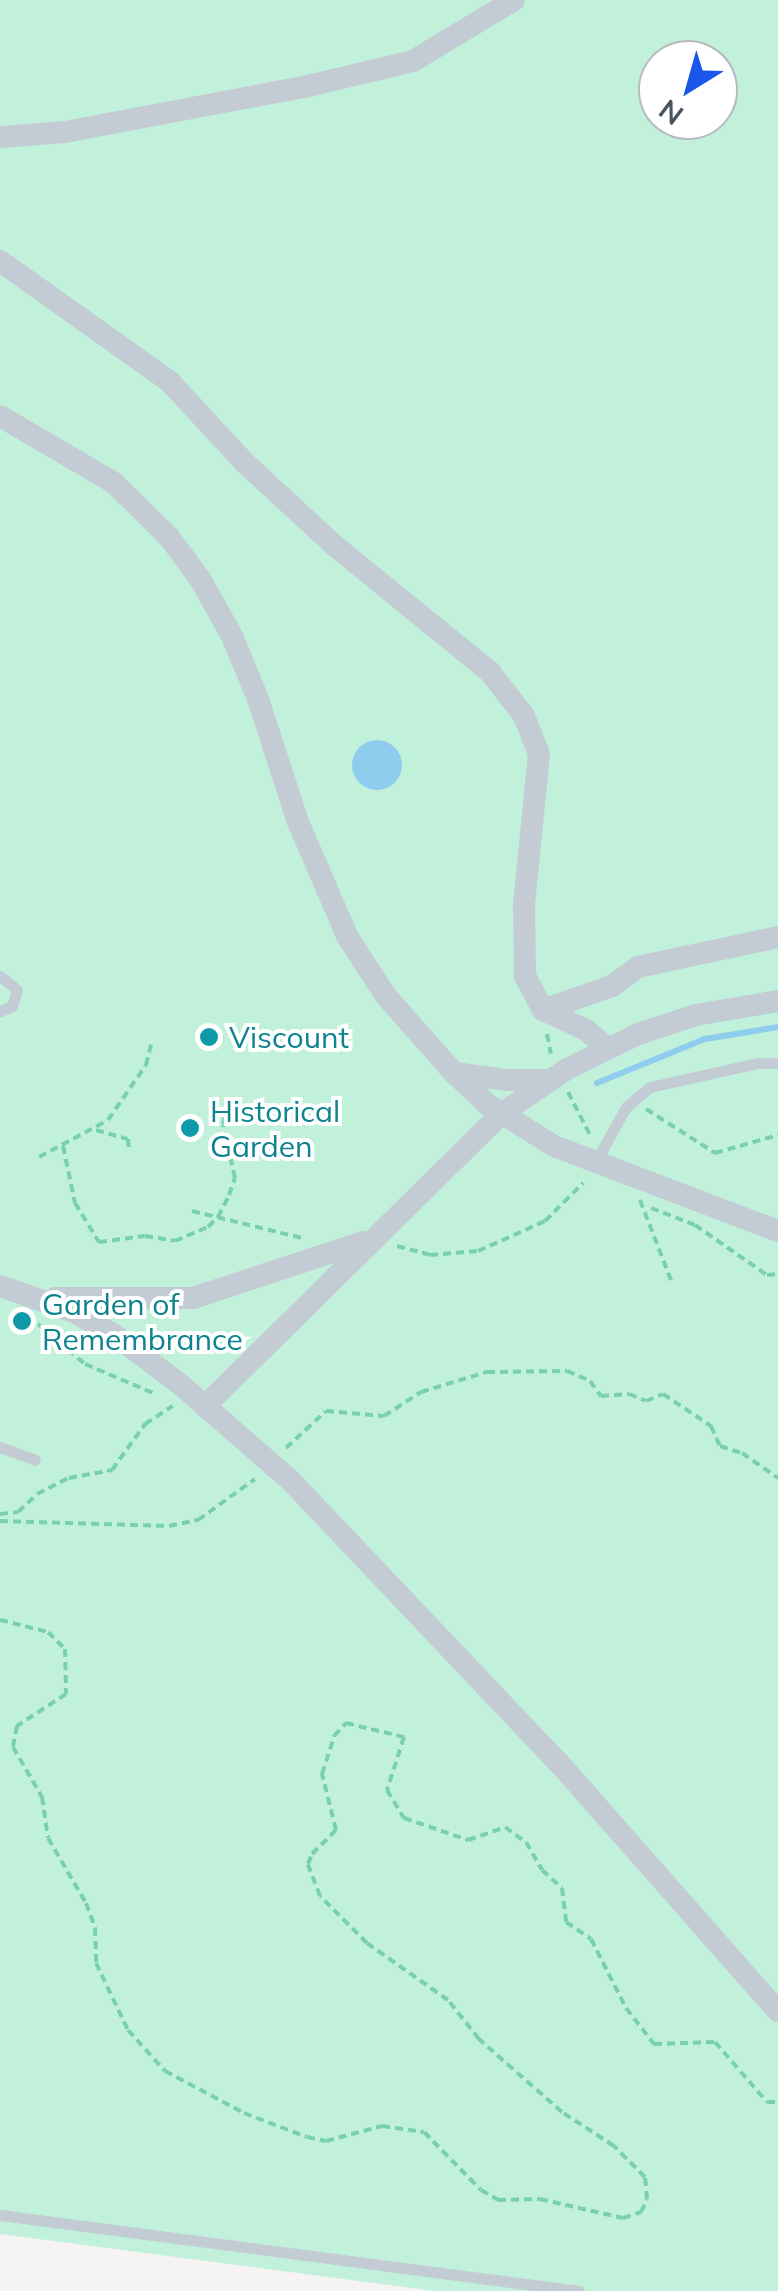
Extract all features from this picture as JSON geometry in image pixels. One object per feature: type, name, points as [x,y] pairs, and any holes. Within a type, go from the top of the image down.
[{"type":"street","points":[[0,137],[66,132],[304,87],[413,61],[514,0]]},
{"type":"street","points":[[0,261],[170,382],[246,464],[334,546],[490,672],[524,716],[539,754],[524,904],[525,976],[543,1010],[586,1030],[606,1047]]},
{"type":"street","points":[[0,416],[114,483],[169,537],[200,579],[232,636],[258,699],[298,822],[347,936],[386,996],[454,1073],[500,1114],[628,1185],[778,1231]]},
{"type":"street","points":[[543,1010],[612,986],[638,967],[778,937]]},
{"type":"street","points":[[205,1406],[389,1235],[500,1114],[606,1047],[696,1014],[778,1001]]},
{"type":"street","points":[[454,1073],[556,1082]]},
{"type":"street","points":[[30,1304],[193,1298],[389,1235]]},
{"type":"street","points":[[0,1286],[30,1304],[96,1322],[181,1385],[291,1480],[559,1762],[778,2011]]},
{"type":"lane","points":[[0,976],[16,990],[12,1006],[0,1010]]},
{"type":"lane","points":[[595,1164],[634,1101],[650,1087],[758,1063],[778,1063]]},
{"type":"lane","points":[[0,1448],[36,1460]]},
{"type":"lane","points":[[0,2216],[579,2291]]},
{"type":"path","points":[[39,1157],[96,1130],[117,1110],[146,1066],[152,1045]]},
{"type":"path","points":[[389,1235],[430,1254],[478,1251],[545,1221],[595,1164],[556,1082]]},
{"type":"path","points":[[634,1101],[715,1152],[778,1135]]},
{"type":"path","points":[[64,1146],[74,1203],[99,1242],[145,1236],[175,1241],[218,1217],[235,1178],[223,1124],[228,1104]]},
{"type":"path","points":[[96,1130],[128,1139],[129,1150]]},
{"type":"path","points":[[628,1185],[641,1203],[672,1283]]},
{"type":"path","points":[[628,1185],[641,1203],[696,1225],[767,1275],[778,1274]]},
{"type":"path","points":[[192,1210],[308,1240]]},
{"type":"path","points":[[30,1304],[46,1334],[104,1374],[158,1395],[173,1392],[181,1385]]},
{"type":"path","points":[[277,1456],[326,1411],[384,1416],[421,1392],[487,1372],[566,1371],[590,1381],[602,1396],[629,1394],[646,1401],[663,1394],[711,1426],[720,1446],[742,1453],[778,1478]]},
{"type":"path","points":[[0,1518],[18,1512],[37,1494],[69,1478],[112,1470],[126,1445],[168,1406],[205,1406]]},
{"type":"path","points":[[0,1518],[168,1526],[198,1520],[265,1468]]},
{"type":"path","points":[[0,1620],[48,1632],[65,1649],[66,1694],[17,1726],[13,1747],[42,1797],[48,1838],[86,1903],[95,1928],[96,1963],[128,2030],[155,2063],[178,2078],[244,2113],[307,2137],[326,2141],[374,2126],[424,2132],[482,2190],[498,2200],[540,2200],[623,2218],[641,2212],[647,2199],[645,2178],[614,2146],[562,2112],[480,2039],[448,2000],[367,1944],[320,1896],[308,1864],[336,1830],[322,1774],[334,1736],[346,1724],[404,1737],[387,1790],[404,1818],[468,1840],[504,1828],[526,1842],[542,1870],[562,1888],[566,1922],[591,1939],[626,2008],[654,2044],[715,2042],[767,2102],[778,2102]]},
{"type":"green space","points":[[0,0],[778,0],[778,2291],[435,2291],[0,2234]]},
{"type":"water","points":[[377,740],[394,748],[402,765],[394,782],[377,790],[360,782],[352,765],[360,748]]},
{"type":"waterway","points":[[597,1083],[705,1039],[778,1027]]},
{"type":"place","name":"Viscount","points":[[209,1037]]},
{"type":"place","name":"Historical Garden","points":[[190,1128]]},
{"type":"place","name":"Garden of Remembrance","points":[[22,1321]]}]
